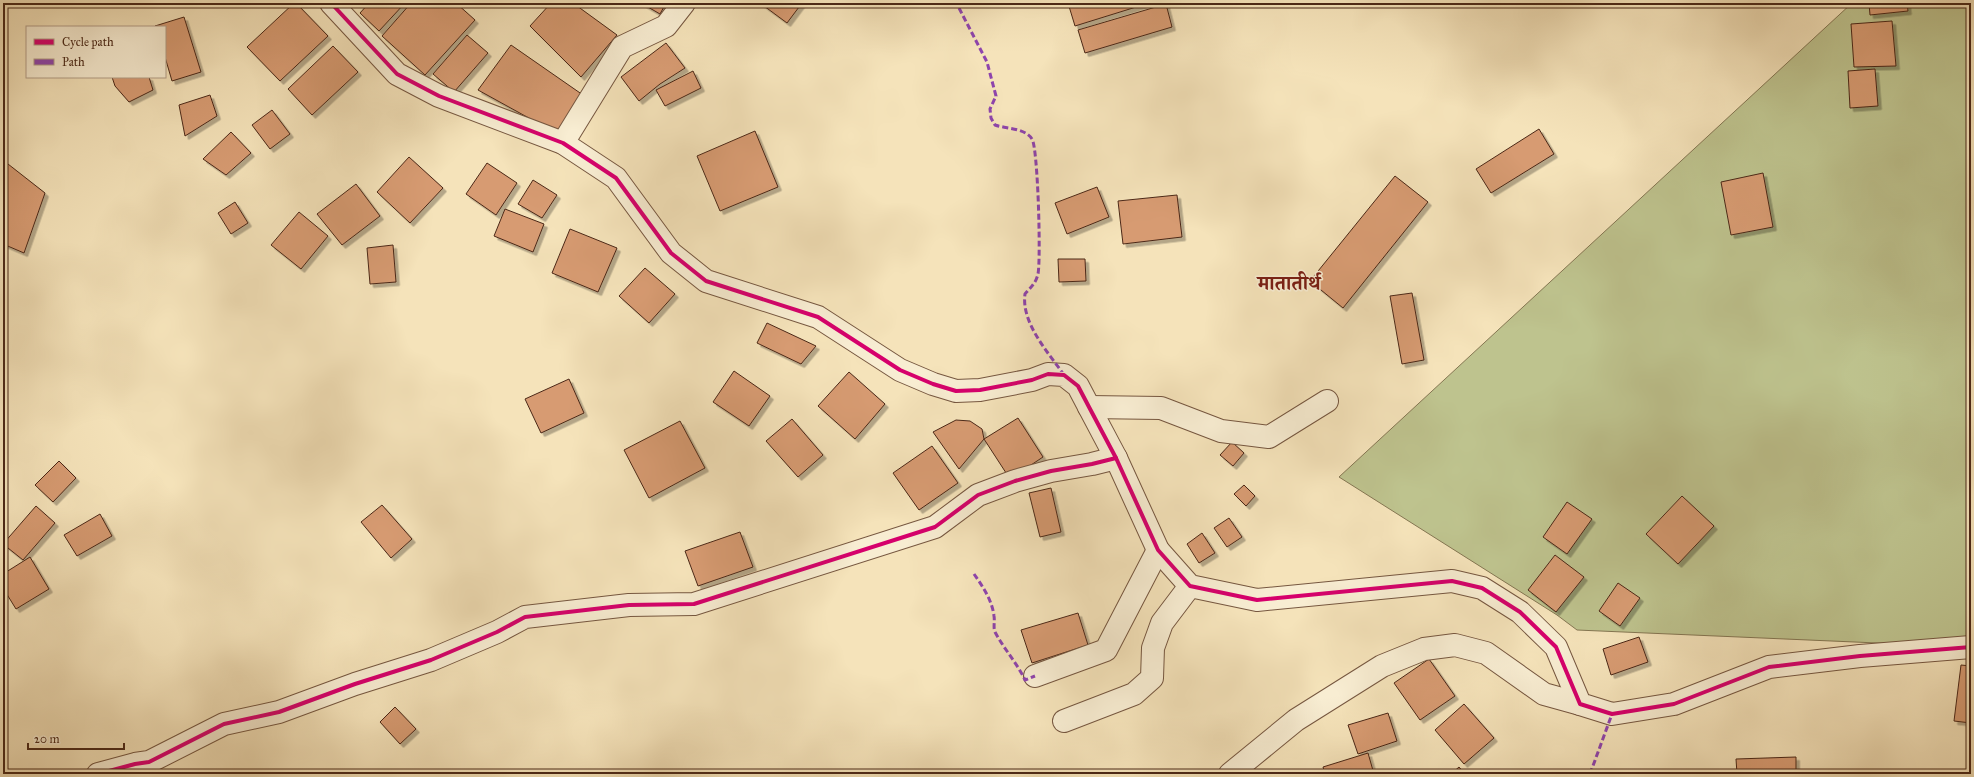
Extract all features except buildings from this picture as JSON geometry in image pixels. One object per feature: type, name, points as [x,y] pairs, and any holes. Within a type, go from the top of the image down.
[{"type":"street","points":[[331,3],[397,74],[439,96],[564,143],[616,178],[671,253],[706,281],[818,316],[900,370],[933,384],[956,391],[980,390],[1032,380],[1048,374],[1064,375],[1078,386],[1116,458],[1158,550],[1190,586],[1257,600],[1452,581],[1482,588],[1520,612],[1556,647],[1580,704]]},
{"type":"street","points":[[564,143],[622,47],[666,26],[684,3]]},
{"type":"street","points":[[1089,407],[1161,408],[1221,431],[1269,437],[1327,401]]},
{"type":"street","points":[[98,774],[135,764],[149,762],[224,724],[279,712],[355,684],[431,660],[497,632],[525,617],[629,605],[694,604],[935,527],[978,495],[1015,481],[1051,471],[1116,458]]},
{"type":"street","points":[[1034,676],[1106,650],[1158,550]]},
{"type":"street","points":[[1064,721],[1134,694],[1152,678],[1153,648],[1162,624],[1190,586]]},
{"type":"street","points":[[1230,774],[1296,720],[1382,666],[1424,650],[1455,645],[1486,653],[1544,694],[1612,714],[1674,704],[1769,667],[1860,656],[1971,647]]},
{"type":"green space","points":[[1852,3],[1971,3],[1970,647],[1577,630],[1557,615],[1339,477]]},
{"type":"marked path","points":[[959,8],[987,62],[996,96],[990,109],[991,118],[995,125],[1020,131],[1029,135],[1032,139],[1036,162],[1039,264],[1036,280],[1025,294],[1025,305],[1027,316],[1037,337],[1064,375]]},
{"type":"marked path","points":[[974,574],[984,589],[993,610],[995,632],[1025,680],[1035,676]]},
{"type":"marked path","points":[[1590,774],[1612,714]]},
{"type":"cycle path","points":[[331,3],[397,74],[439,96],[563,143],[616,178],[671,253],[706,281],[818,317],[900,370],[933,384],[956,391],[980,390],[1032,380],[1048,374],[1064,375],[1078,386],[1116,458],[1158,550],[1190,586],[1257,600],[1452,581],[1482,588],[1520,612],[1556,647],[1580,704],[1612,714],[1674,704],[1769,667],[1860,656],[1971,647]]},
{"type":"cycle path","points":[[98,774],[135,764],[149,762],[224,724],[279,712],[355,684],[431,660],[497,632],[525,617],[629,605],[694,604],[935,527],[978,495],[1015,481],[1051,471],[1116,458]]},
{"type":"district","name":"मातातीर्थ","points":[[1289,283]]}]
